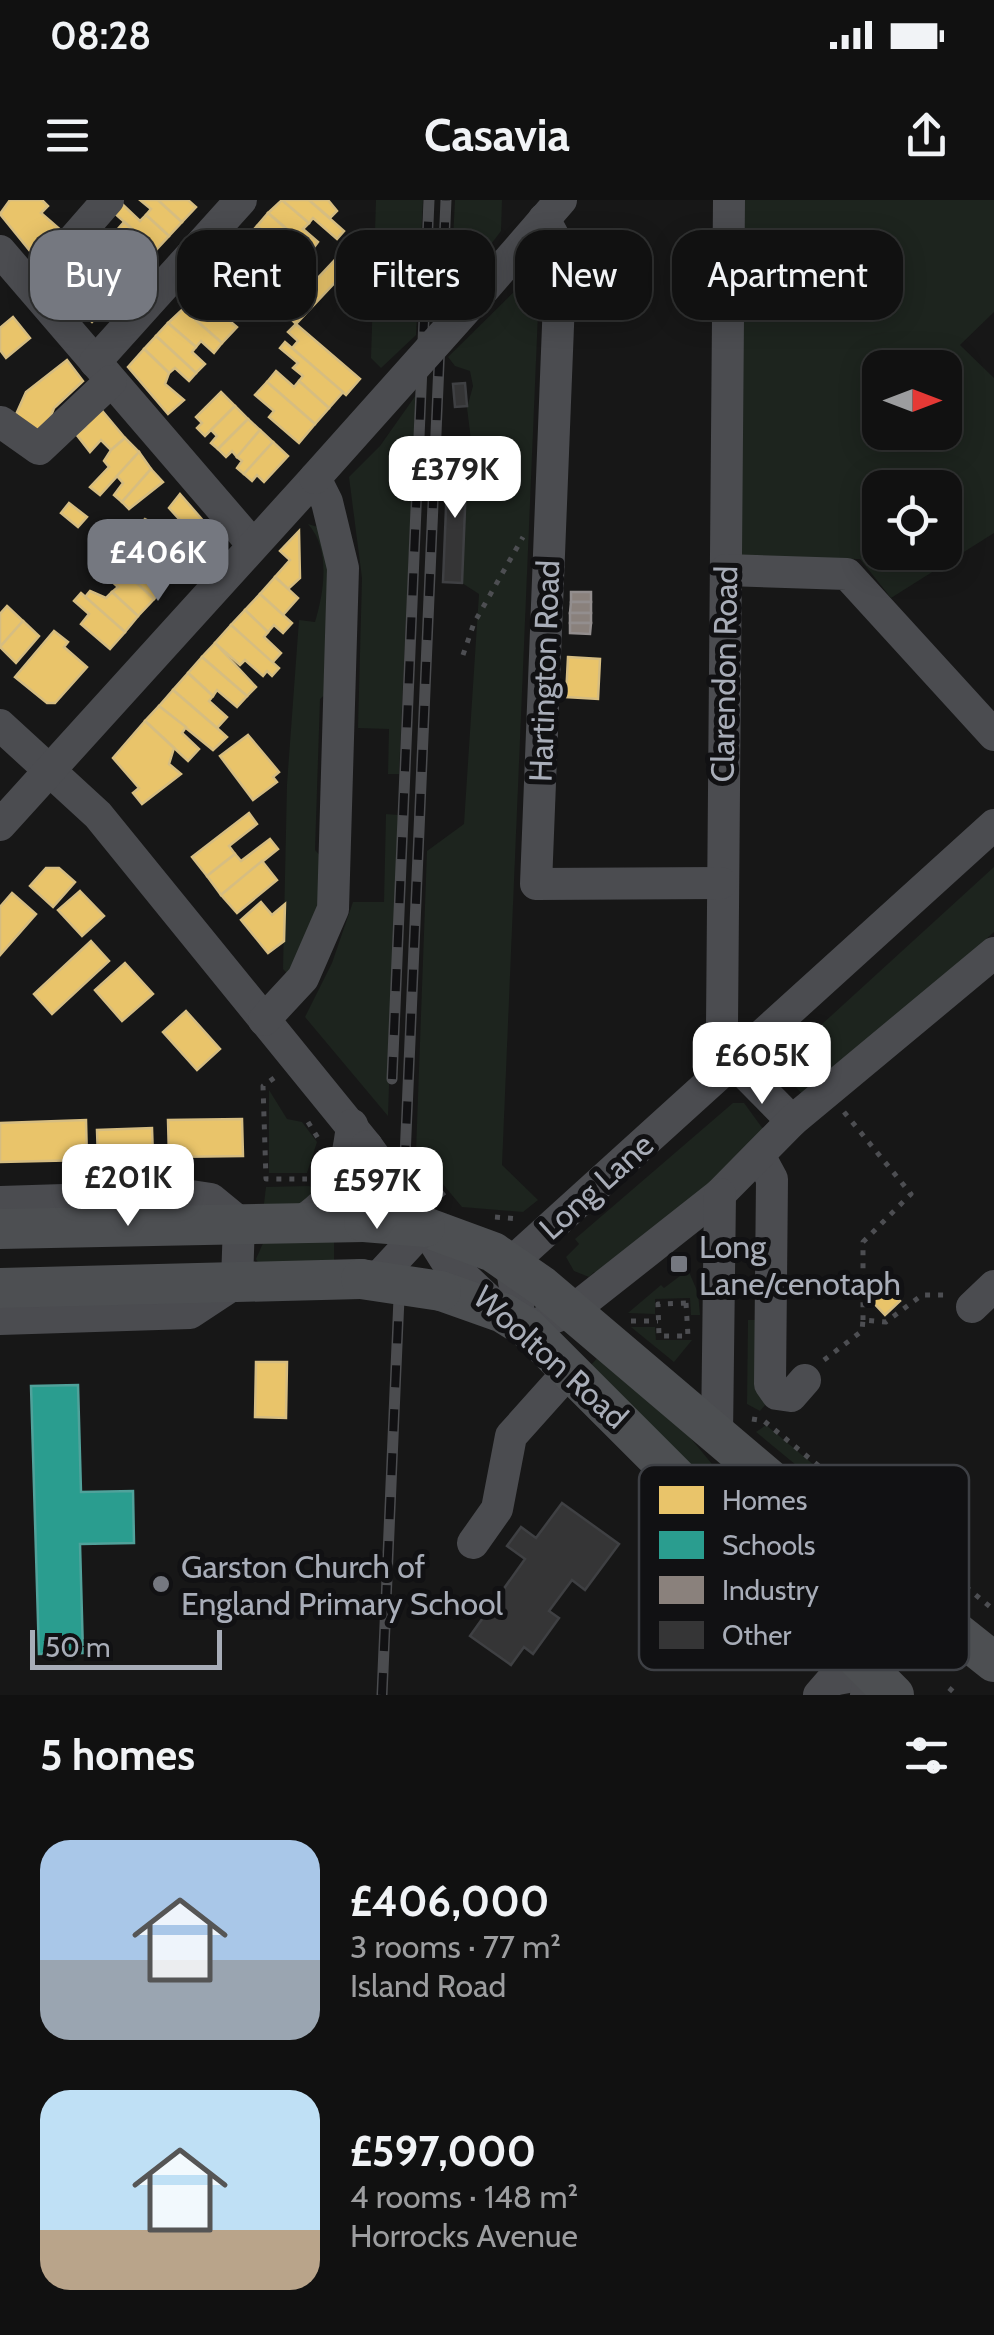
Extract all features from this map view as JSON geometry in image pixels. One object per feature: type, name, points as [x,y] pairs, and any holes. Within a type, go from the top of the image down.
[{"type":"main road","points":[[0,1228],[364,1222],[451,1234],[517,1322]]},
{"type":"main road","name":"Woolton Road","points":[[451,1234],[512,1263],[718,1423],[765,1465]]},
{"type":"main road","points":[[0,1288],[369,1280],[451,1234]]},
{"type":"main road","name":"Woolton Road","points":[[517,1322],[571,1368],[664,1465]]},
{"type":"main road","name":"Woolton Road","points":[[969,1642],[994,1662]]},
{"type":"street","points":[[82,230],[108,200]]},
{"type":"street","points":[[1,422],[38,449],[241,200]]},
{"type":"street","name":"Clarendon Road","points":[[729,200],[721,882],[722,1026],[733,1061]]},
{"type":"street","points":[[0,825],[553,210]]},
{"type":"street","name":"Hartington Road","points":[[553,210],[561,250],[536,884],[721,882]]},
{"type":"street","points":[[0,251],[253,545]]},
{"type":"street","points":[[264,1020],[303,978],[333,909],[343,568],[327,502],[314,478]]},
{"type":"street","points":[[726,570],[847,574],[994,735]]},
{"type":"street","points":[[0,725],[98,815],[359,1136],[451,1234],[369,1280]]},
{"type":"street","name":"Long Lane","points":[[517,1322],[512,1263],[994,825]]},
{"type":"street","points":[[517,1322],[573,1310],[720,1194],[792,1122],[994,953]]},
{"type":"street","points":[[733,1061],[792,1122]]},
{"type":"street","points":[[298,1222],[322,1207],[340,1186],[359,1136]]},
{"type":"street","points":[[759,1155],[772,1179],[770,1384],[777,1394],[791,1396],[805,1380]]},
{"type":"street","points":[[718,1423],[720,1194]]},
{"type":"street","points":[[0,1202],[191,1196],[210,1199],[239,1222],[237,1282],[190,1313],[0,1318]]},
{"type":"street","points":[[473,1543],[497,1508],[510,1436],[571,1368]]},
{"type":"street","points":[[818,1695],[832,1680],[877,1688]]},
{"type":"path","points":[[463,656],[474,622],[518,542],[532,528]]},
{"type":"path","points":[[285,1092],[274,1078],[262,1086],[266,1179],[318,1176]]},
{"type":"path","points":[[805,1380],[829,1354],[862,1331],[863,1242],[911,1194],[827,1092]]},
{"type":"path","points":[[296,1108],[323,1153]]},
{"type":"path","points":[[406,1159],[412,1154],[451,1234],[520,1219]]},
{"type":"path","points":[[863,1320],[886,1322],[922,1295]]},
{"type":"path","points":[[686,1303],[688,1336],[659,1336],[658,1304],[686,1303]]},
{"type":"path","points":[[718,1423],[764,1421],[818,1465]]},
{"type":"path","points":[[969,1589],[994,1610]]},
{"type":"path","points":[[949,1688],[956,1695]]},
{"type":"shaded area","points":[[376,200],[423,200],[421,230],[375,230]]},
{"type":"shaded area","points":[[455,200],[502,200],[501,231],[495,239],[495,230],[453,230]]},
{"type":"shaded area","points":[[729,200],[994,200],[994,312],[960,345],[994,378],[994,533],[962,553],[962,470],[862,470],[862,562],[741,558],[733,320],[903,320],[903,230],[730,230]]},
{"type":"shaded area","points":[[515,291],[515,320],[538,320],[502,1165],[538,1200],[523,1212],[462,1207],[416,1152],[427,851],[464,824],[479,594],[462,583],[467,459],[473,456],[467,408],[473,386],[470,371],[455,366],[448,357],[485,320],[495,320],[495,311]]},
{"type":"shaded area","points":[[372,320],[417,320],[416,335],[381,368],[371,358]]},
{"type":"shaded area","points":[[416,395],[399,774],[388,774],[389,729],[358,728],[362,578],[349,477],[380,446]]},
{"type":"shaded area","points":[[308,524],[321,528],[328,540],[332,688],[320,699],[315,850],[324,860],[320,918],[288,974],[283,969],[287,784],[299,620],[315,622],[324,571],[320,546]]},
{"type":"shaded area","points":[[869,570],[935,570],[891,598]]},
{"type":"shaded area","points":[[386,814],[398,815],[388,1116],[305,1017],[332,963],[353,902],[384,902]]},
{"type":"shaded area","points":[[994,867],[994,932],[812,1093],[803,1095],[780,1069],[785,1058]]},
{"type":"shaded area","points":[[269,1090],[287,1119],[302,1122],[317,1142],[307,1173],[269,1173]]},
{"type":"shaded area","points":[[733,1103],[744,1103],[763,1129],[762,1139],[601,1278],[594,1272],[589,1277],[574,1271],[566,1257],[579,1244],[575,1239]]},
{"type":"shaded area","points":[[309,1186],[320,1192],[299,1207],[263,1212],[266,1187]]},
{"type":"shaded area","points":[[334,1240],[334,1271],[261,1268],[256,1259],[264,1241]]},
{"type":"shaded area","points":[[686,1265],[698,1293],[700,1315],[691,1315],[690,1298],[655,1299],[655,1314],[628,1313],[661,1285],[664,1288],[680,1276],[677,1272]]},
{"type":"shaded area","points":[[748,1320],[762,1320],[766,1404],[760,1411],[747,1404]]},
{"type":"shaded area","points":[[631,1327],[655,1327],[656,1340],[692,1340],[674,1362]]},
{"type":"shaded area","points":[[601,1354],[665,1407],[713,1465],[687,1465],[591,1365]]},
{"type":"shaded area","points":[[766,1425],[814,1465],[796,1465],[756,1432]]},
{"type":"building: Homes","points":[[10,200],[42,200],[48,206],[41,213],[61,230],[30,230],[30,251],[0,214]]},
{"type":"building: Homes","points":[[140,200],[158,200],[182,222],[169,236],[146,215],[151,209]]},
{"type":"building: Homes","points":[[158,200],[188,200],[196,207],[182,222]]},
{"type":"building: Homes","points":[[282,200],[309,223],[304,230],[288,230],[268,213]]},
{"type":"building: Homes","points":[[282,200],[309,200],[343,230],[336,230],[336,238],[313,218],[309,223]]},
{"type":"building: Homes","points":[[309,200],[328,200],[337,211],[330,218]]},
{"type":"building: Homes","points":[[121,203],[140,221],[146,215],[169,236],[157,249],[157,230],[133,230],[113,212]]},
{"type":"building: Homes","points":[[268,213],[288,230],[261,230],[257,226]]},
{"type":"building: Homes","points":[[124,222],[133,230],[117,230]]},
{"type":"building: Homes","points":[[336,259],[336,281],[316,303],[316,280]]},
{"type":"building: Homes","points":[[177,315],[177,320],[196,320],[222,343],[214,353],[201,341],[196,347],[168,323]]},
{"type":"building: Homes","points":[[13,317],[30,338],[6,358],[0,350],[0,328]]},
{"type":"building: Homes","points":[[196,320],[229,320],[237,327],[222,343]]},
{"type":"building: Homes","points":[[168,323],[196,347],[192,352],[205,364],[196,373],[156,336]]},
{"type":"building: Homes","points":[[296,324],[360,379],[346,395],[292,348],[298,341],[288,332]]},
{"type":"building: Homes","points":[[156,336],[196,373],[189,381],[175,368],[169,373],[144,349]]},
{"type":"building: Homes","points":[[285,342],[343,392],[329,408],[299,381],[303,376],[293,368],[298,363],[280,348]]},
{"type":"building: Homes","points":[[144,349],[169,373],[165,384],[184,400],[168,414],[128,367]]},
{"type":"building: Homes","points":[[67,360],[83,381],[54,408],[44,434],[14,419],[26,392]]},
{"type":"building: Homes","points":[[276,371],[294,387],[299,381],[329,408],[315,424],[267,382]]},
{"type":"building: Homes","points":[[267,382],[315,424],[299,443],[269,417],[274,411],[255,395]]},
{"type":"building: Homes","points":[[221,392],[235,406],[205,436],[197,428],[202,423],[196,417]]},
{"type":"building: Homes","points":[[235,406],[248,419],[218,449],[211,443],[217,436],[211,430]]},
{"type":"building: Homes","points":[[99,407],[125,438],[111,450],[101,440],[90,452],[76,434],[86,427],[79,422]]},
{"type":"building: Homes","points":[[248,419],[260,430],[237,457],[232,451],[226,457],[218,449]]},
{"type":"building: Homes","points":[[260,430],[273,442],[244,474],[237,468],[242,461],[237,457]]},
{"type":"building: Homes","points":[[125,438],[139,452],[100,495],[90,487],[109,467],[104,461],[111,450]]},
{"type":"building: Homes","points":[[273,442],[288,456],[264,482],[257,475],[252,481],[244,474]]},
{"type":"building: Homes","points":[[139,452],[151,469],[122,502],[114,495],[123,483],[117,476]]},
{"type":"building: Homes","points":[[151,469],[163,482],[129,509],[122,502]]},
{"type":"building: Homes","points":[[180,494],[212,531],[198,548],[173,524],[179,519],[169,508]]},
{"type":"building: Homes","points":[[69,503],[87,517],[78,527],[61,513]]},
{"type":"building: Homes","points":[[145,519],[167,530],[173,524],[198,548],[183,565],[138,526]]},
{"type":"building: Homes","points":[[138,526],[183,565],[167,583],[141,560],[147,553],[136,544],[141,538],[133,531]]},
{"type":"building: Homes","points":[[299,531],[300,578],[288,589],[275,577],[290,560],[280,551]]},
{"type":"building: Homes","points":[[119,551],[136,565],[141,560],[167,583],[154,599],[111,560]]},
{"type":"building: Homes","points":[[117,565],[154,599],[138,616],[112,592],[118,587],[107,577]]},
{"type":"building: Homes","points":[[275,577],[298,598],[283,615],[260,594]]},
{"type":"building: Homes","points":[[90,591],[106,598],[112,592],[138,616],[125,632],[85,597]]},
{"type":"building: Homes","points":[[81,593],[125,632],[110,649],[81,624],[89,614],[74,601]]},
{"type":"building: Homes","points":[[260,594],[292,623],[283,633],[274,625],[268,632],[245,610]]},
{"type":"building: Homes","points":[[7,606],[23,621],[0,647],[0,614]]},
{"type":"building: Homes","points":[[245,610],[268,632],[264,637],[281,653],[272,663],[231,625]]},
{"type":"building: Homes","points":[[23,621],[39,636],[16,663],[0,647]]},
{"type":"building: Homes","points":[[231,625],[279,668],[272,676],[267,671],[263,676],[245,660],[240,665],[215,643]]},
{"type":"building: Homes","points":[[54,631],[68,642],[64,647],[87,667],[55,703],[47,703],[15,677]]},
{"type":"building: Homes","points":[[215,643],[256,687],[247,696],[202,657]]},
{"type":"building: Homes","points":[[202,657],[247,696],[237,707],[217,690],[213,696],[188,673]]},
{"type":"building: Homes","points":[[568,657],[600,659],[598,699],[566,697]]},
{"type":"building: Homes","points":[[188,673],[213,696],[209,701],[227,717],[217,728],[173,690]]},
{"type":"building: Homes","points":[[173,690],[227,737],[213,750],[159,706]]},
{"type":"building: Homes","points":[[159,706],[186,727],[182,733],[199,749],[188,761],[145,721]]},
{"type":"building: Homes","points":[[145,721],[174,748],[169,764],[181,774],[142,804],[133,793],[139,788],[113,758]]},
{"type":"building: Homes","points":[[248,735],[279,772],[273,777],[277,782],[253,800],[220,756]]},
{"type":"building: Homes","points":[[249,813],[257,824],[229,846],[235,854],[207,876],[192,857]]},
{"type":"building: Homes","points":[[270,839],[278,849],[221,895],[207,876],[235,854],[241,861]]},
{"type":"building: Homes","points":[[262,861],[277,880],[237,913],[221,895]]},
{"type":"building: Homes","points":[[46,868],[59,868],[75,882],[53,907],[30,886]]},
{"type":"building: Homes","points":[[80,891],[104,916],[82,936],[58,910]]},
{"type":"building: Homes","points":[[12,893],[36,914],[0,955],[0,907]]},
{"type":"building: Homes","points":[[261,902],[272,915],[285,904],[284,941],[268,953],[241,920]]},
{"type":"building: Homes","points":[[91,941],[109,961],[52,1014],[34,994]]},
{"type":"building: Homes","points":[[125,963],[153,994],[122,1021],[95,990]]},
{"type":"building: Homes","points":[[186,1011],[220,1049],[197,1070],[163,1032]]},
{"type":"building: Homes","points":[[242,1119],[243,1156],[169,1157],[168,1120]]},
{"type":"building: Homes","points":[[86,1120],[87,1160],[0,1162],[0,1123]]},
{"type":"building: Homes","points":[[152,1128],[153,1157],[98,1160],[97,1130]]},
{"type":"building: Homes","points":[[886,1286],[900,1301],[885,1315],[871,1300]]},
{"type":"building: Homes","points":[[256,1362],[287,1362],[286,1418],[255,1417]]},
{"type":"building: Schools","points":[[78,1385],[81,1492],[133,1491],[134,1543],[80,1544],[83,1653],[39,1654],[31,1386]]},
{"type":"building: Industry","points":[[571,592],[591,592],[591,602],[571,602]]},
{"type":"building: Industry","points":[[571,602],[591,602],[591,613],[570,613]]},
{"type":"building: Industry","points":[[570,613],[591,613],[591,623],[570,623]]},
{"type":"building: Industry","points":[[570,623],[591,623],[590,634],[570,633]]},
{"type":"building: Other","points":[[465,383],[467,406],[455,407],[453,384]]},
{"type":"building: Other","points":[[448,459],[467,459],[462,583],[443,582]]},
{"type":"building: Other","points":[[562,1503],[619,1544],[585,1590],[572,1580],[549,1611],[559,1618],[533,1654],[524,1647],[511,1665],[470,1636],[525,1559],[507,1546],[521,1527],[536,1538]]},
{"type":"railway","points":[[392,1079],[429,200]]},
{"type":"railway","points":[[382,1695],[446,200]]},
{"type":"place","name":"Long Lane/cenotaph","points":[[679,1264]]},
{"type":"place","name":"Garston Church of England Primary School","points":[[161,1584]]}]
